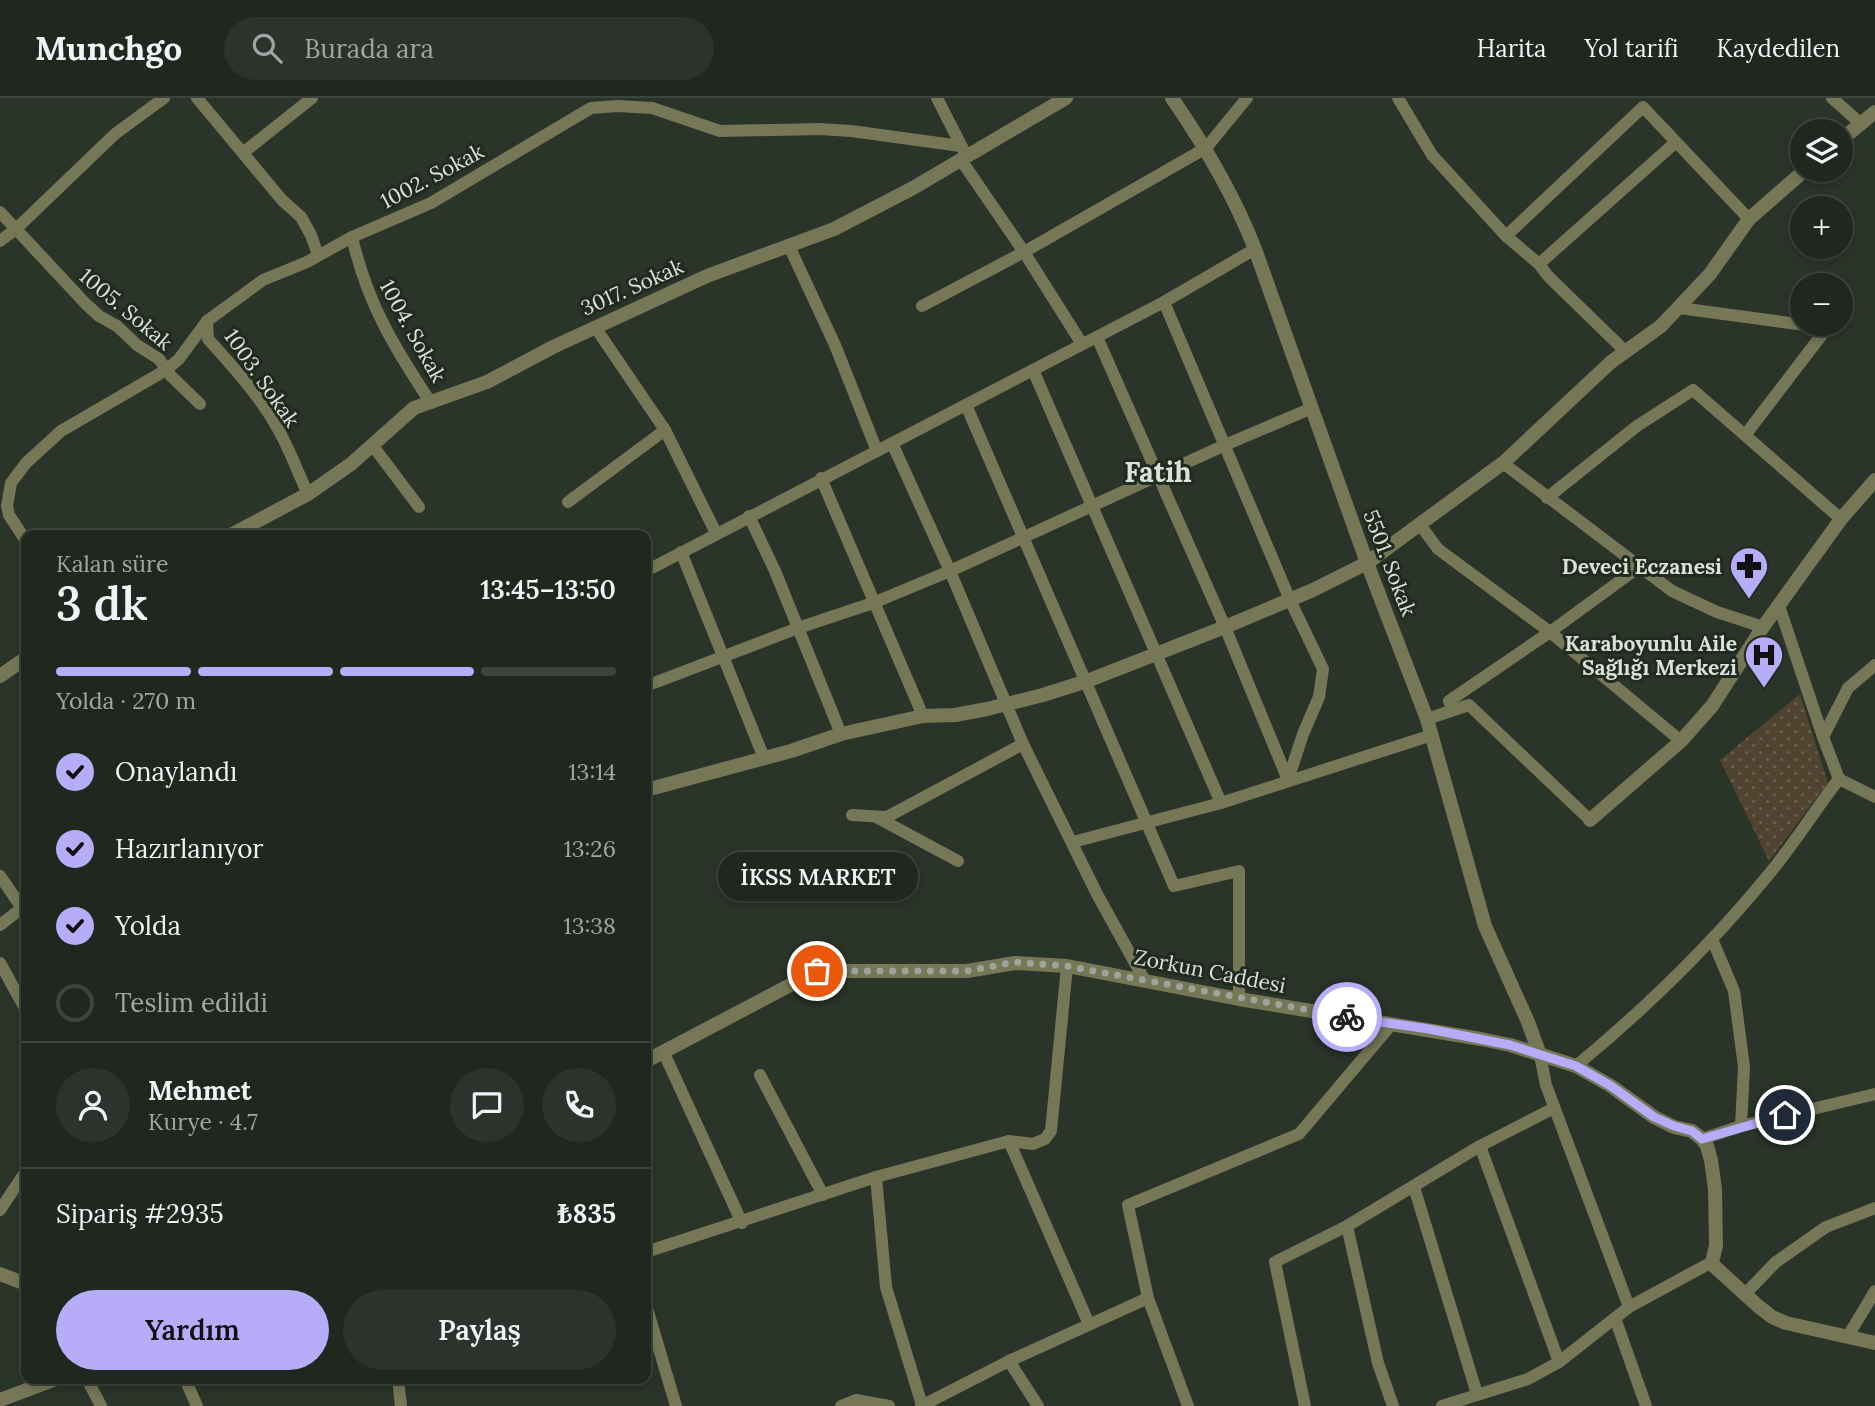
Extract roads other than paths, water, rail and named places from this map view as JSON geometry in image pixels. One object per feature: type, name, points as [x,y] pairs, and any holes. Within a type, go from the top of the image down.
[{"type":"street","points":[[0,241],[16,229],[115,134],[164,98]]},
{"type":"street","points":[[197,98],[282,200],[301,218],[318,255]]},
{"type":"street","points":[[244,152],[312,98]]},
{"type":"street","points":[[578,98],[591,108]]},
{"type":"street","points":[[657,110],[665,98]]},
{"type":"street","points":[[937,98],[963,154],[1082,344]]},
{"type":"street","name":"3017. Sokak","points":[[240,530],[308,494],[373,446],[414,408],[487,382],[595,327],[707,276],[834,229],[913,188],[963,154],[1066,98]]},
{"type":"street","name":"5501. Sokak","points":[[1172,98],[1206,148],[1239,208],[1255,249],[1367,563],[1427,719],[1485,926],[1540,1055]]},
{"type":"street","points":[[922,306],[1024,252],[1206,148],[1247,98]]},
{"type":"street","points":[[1398,98],[1432,155],[1506,236],[1539,264],[1625,351]]},
{"type":"street","points":[[1832,98],[1860,123]]},
{"type":"street","name":"1002. Sokak","points":[[21,533],[9,515],[7,506],[11,482],[26,463],[61,431],[166,370],[188,348],[207,321],[263,280],[431,203],[591,108],[618,106],[657,110],[720,131],[820,128],[851,131],[963,154]]},
{"type":"street","points":[[1506,236],[1643,107],[1749,219]]},
{"type":"street","points":[[1853,129],[1875,112]]},
{"type":"street","points":[[1539,264],[1676,142]]},
{"type":"street","points":[[651,789],[841,734],[922,716],[955,715],[1008,704],[1087,681],[1290,600],[1367,563],[1421,526],[1503,463],[1625,351],[1661,327],[1710,274],[1749,219],[1791,182]]},
{"type":"street","name":"1005. Sokak","points":[[0,212],[99,316],[117,326],[137,345],[159,359],[166,370],[200,404]]},
{"type":"street","name":"1004. Sokak","points":[[352,237],[361,275],[377,313],[400,356],[431,403]]},
{"type":"street","points":[[789,246],[835,345],[877,451]]},
{"type":"street","points":[[651,568],[1164,302],[1255,249]]},
{"type":"street","points":[[1164,302],[1290,600],[1322,668],[1319,698],[1287,780]]},
{"type":"street","points":[[1679,308],[1827,328],[1746,434]]},
{"type":"street","name":"1003. Sokak","points":[[207,321],[208,339],[244,379],[279,430],[308,494]]},
{"type":"street","points":[[595,327],[665,430],[716,533]]},
{"type":"street","points":[[1097,337],[1225,627],[1287,780]]},
{"type":"street","points":[[1033,370],[1221,803]]},
{"type":"street","points":[[1547,498],[1637,426],[1693,390],[1841,519]]},
{"type":"street","points":[[966,405],[1174,886],[1239,871],[1239,999]]},
{"type":"street","points":[[651,684],[798,628],[873,603],[950,571],[1312,408]]},
{"type":"street","points":[[568,502],[665,430]]},
{"type":"street","points":[[892,443],[1008,704],[1023,744],[1097,894],[1145,981]]},
{"type":"street","points":[[373,446],[419,507]]},
{"type":"street","points":[[1503,463],[1672,591],[1717,612],[1763,627]]},
{"type":"street","points":[[821,478],[922,716]]},
{"type":"street","points":[[1427,719],[1469,705],[1590,820],[1681,741],[1712,706],[1763,627],[1841,519],[1875,480]]},
{"type":"street","points":[[749,516],[775,571],[841,734]]},
{"type":"street","points":[[1421,526],[1438,549],[1550,632],[1681,741]]},
{"type":"street","points":[[681,552],[764,758]]},
{"type":"street","points":[[1453,710],[1449,701],[1639,567]]},
{"type":"street","points":[[1779,606],[1839,779],[1875,797]]},
{"type":"street","points":[[0,676],[21,661]]},
{"type":"street","points":[[1823,737],[1848,688],[1875,665]]},
{"type":"street","points":[[1073,842],[1221,803],[1432,735]]},
{"type":"street","points":[[852,815],[887,817],[1023,744]]},
{"type":"street","points":[[1576,1066],[1627,1024],[1712,939],[1781,859],[1839,779]]},
{"type":"street","points":[[874,816],[958,861]]},
{"type":"street","points":[[0,876],[21,907]]},
{"type":"street","points":[[0,925],[21,909]]},
{"type":"street","points":[[1712,939],[1734,991],[1744,1067],[1741,1126]]},
{"type":"street","name":"Zorkun Caddesi","points":[[651,1058],[817,971],[954,972],[1015,962],[1067,966],[1239,999],[1490,1041],[1576,1066],[1611,1086],[1654,1117],[1692,1131],[1702,1139]]},
{"type":"street","points":[[0,963],[21,1001]]},
{"type":"street","points":[[651,1250],[876,1177],[1009,1141],[1033,1144],[1045,1139],[1051,1131],[1067,966]]},
{"type":"street","points":[[1188,1406],[1148,1298],[1128,1205],[1299,1134],[1391,1025]]},
{"type":"street","points":[[663,1051],[741,1223]]},
{"type":"street","points":[[1540,1055],[1554,1108],[1629,1307]]},
{"type":"street","points":[[760,1075],[824,1195]]},
{"type":"street","points":[[1442,1406],[1528,1379],[1559,1362],[1629,1307],[1712,1262],[1716,1246],[1715,1189],[1711,1160],[1702,1139],[1741,1126],[1875,1094]]},
{"type":"street","points":[[1305,1406],[1275,1262],[1347,1226],[1480,1146],[1554,1108]]},
{"type":"street","points":[[1009,1141],[1089,1324]]},
{"type":"street","points":[[1480,1146],[1559,1362]]},
{"type":"street","points":[[876,1177],[886,1287],[922,1406],[1009,1361],[1148,1298]]},
{"type":"street","points":[[0,1210],[21,1178]]},
{"type":"street","points":[[1414,1187],[1477,1394]]},
{"type":"street","points":[[1745,1294],[1776,1262],[1826,1227],[1875,1208]]},
{"type":"street","points":[[1347,1226],[1378,1363],[1393,1406]]},
{"type":"street","points":[[1712,1262],[1727,1280],[1772,1317],[1786,1323],[1875,1343]]},
{"type":"street","points":[[0,1273],[21,1282]]},
{"type":"street","points":[[1848,1336],[1875,1290]]},
{"type":"street","points":[[1615,1318],[1646,1406]]},
{"type":"street","points":[[651,1322],[676,1406]]},
{"type":"street","points":[[1009,1361],[1038,1406]]},
{"type":"street","points":[[0,1400],[43,1384]]},
{"type":"street","points":[[90,1384],[101,1406]]},
{"type":"street","points":[[187,1384],[197,1406]]},
{"type":"street","points":[[399,1384],[401,1406]]},
{"type":"street","points":[[841,1406],[856,1400],[889,1406]]},
{"type":"place","name":"Deveci Eczanesi","points":[[1749,600]]},
{"type":"place","name":"Karaboyunlu Aile Sağlığı Merkezi","points":[[1764,689]]},
{"type":"place","name":"İKSS MARKET","points":[[817,971]]},
{"type":"district","name":"Fatih","points":[[1158,472]]}]
